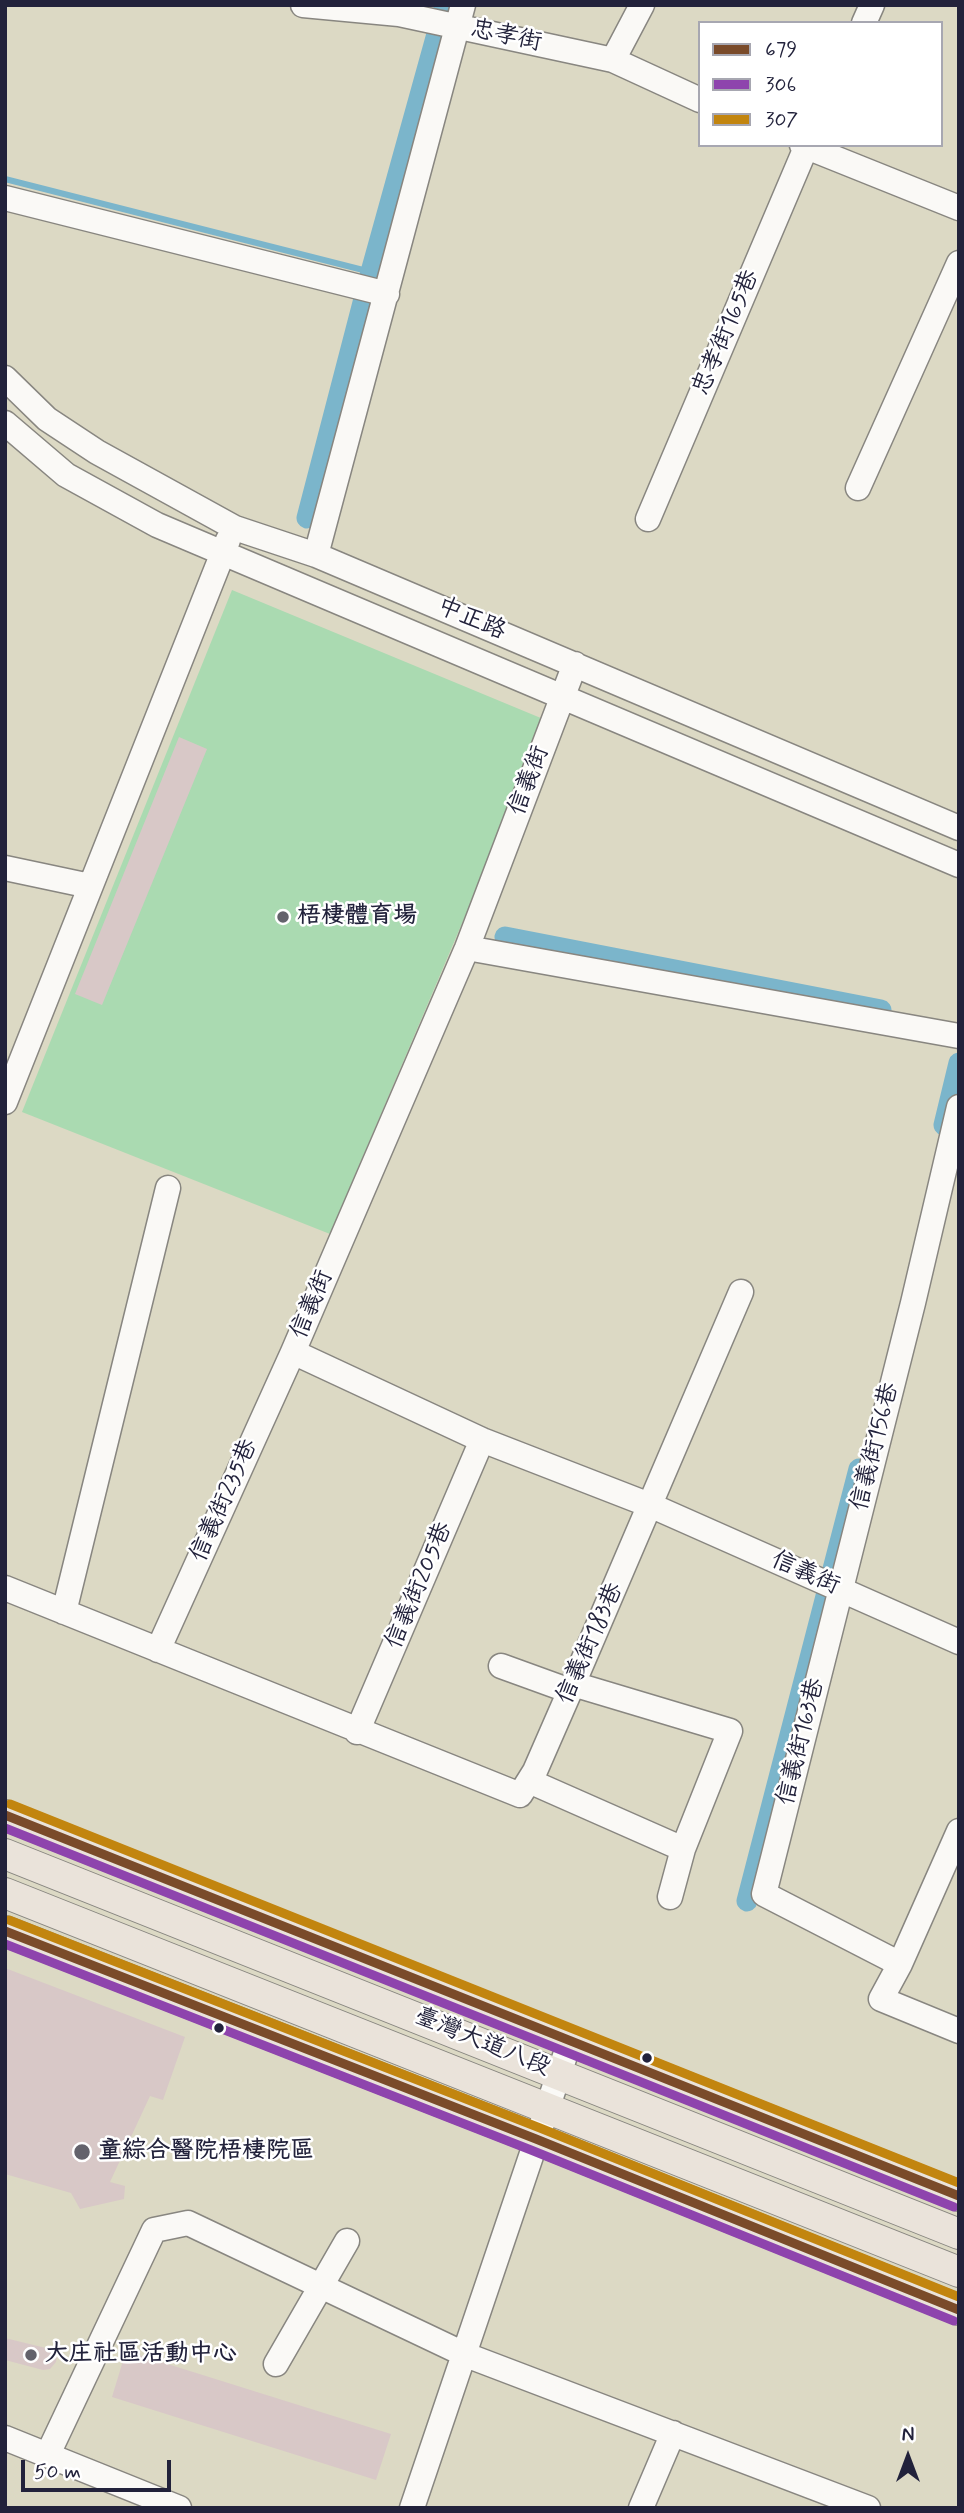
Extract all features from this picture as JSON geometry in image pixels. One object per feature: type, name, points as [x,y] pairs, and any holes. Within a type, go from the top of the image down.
[{"type":"main road","name":"臺灣大道八段","points":[[5,1815],[959,2196]]},
{"type":"main road","name":"臺灣大道八段","points":[[5,1854],[959,2234]]},
{"type":"main road","name":"臺灣大道八段","points":[[5,1893],[547,2106],[959,2272]]},
{"type":"main road","points":[[5,1931],[536,2139],[959,2310]]},
{"type":"street","name":"忠孝街","points":[[303,5],[399,14],[461,16],[613,60],[698,99]]},
{"type":"street","points":[[613,60],[642,5]]},
{"type":"street","points":[[865,21],[872,5]]},
{"type":"street","points":[[316,555],[461,16]]},
{"type":"street","name":"忠孝街165巷","points":[[648,519],[805,147]]},
{"type":"street","points":[[807,147],[959,208]]},
{"type":"street","points":[[5,198],[387,294]]},
{"type":"street","points":[[858,488],[959,263]]},
{"type":"street","name":"中正路","points":[[5,378],[47,419],[97,452],[235,528],[316,555],[959,828]]},
{"type":"street","name":"中正路","points":[[5,423],[66,475],[157,525],[563,694],[959,865]]},
{"type":"street","points":[[5,1102],[221,553],[235,528]]},
{"type":"street","name":"信義街","points":[[575,664],[467,947],[293,1352],[482,1440],[652,1506],[959,1642]]},
{"type":"street","points":[[5,868],[90,886]]},
{"type":"street","points":[[467,947],[959,1036]]},
{"type":"street","name":"信義街156巷","points":[[840,1590],[913,1303],[959,1107]]},
{"type":"street","points":[[64,1612],[168,1188]]},
{"type":"street","name":"信義街183巷","points":[[529,1781],[652,1506],[741,1293]]},
{"type":"street","name":"信義街235巷","points":[[158,1650],[293,1352]]},
{"type":"street","name":"信義街205巷","points":[[357,1732],[482,1440]]},
{"type":"street","points":[[5,1588],[357,1732],[520,1795],[529,1781],[682,1849]]},
{"type":"street","name":"信義街163巷","points":[[840,1590],[764,1894],[900,1964]]},
{"type":"street","points":[[501,1666],[730,1731],[682,1849],[670,1897]]},
{"type":"street","points":[[959,1831],[900,1964],[881,1999],[959,2031]]},
{"type":"street","points":[[412,2508],[466,2356],[570,2041]]},
{"type":"street","points":[[48,2454],[154,2230],[188,2223],[466,2356],[868,2508]]},
{"type":"street","points":[[276,2364],[347,2241]]},
{"type":"street","points":[[641,2508],[673,2433]]},
{"type":"street","points":[[5,2438],[179,2508]]},
{"type":"green space","name":"梧棲體育場","points":[[232,590],[548,721],[330,1234],[22,1112]]},
{"type":"building","points":[[179,737],[207,749],[102,1005],[75,994]]},
{"type":"building","name":"童綜合醫院梧棲院區","points":[[5,1968],[185,2037],[163,2100],[150,2096],[110,2182],[125,2186],[124,2199],[80,2209],[71,2193],[5,2174]]},
{"type":"building","name":"大庄社區活動中心","points":[[5,2338],[58,2351],[56,2362],[50,2369],[43,2370],[5,2360]]},
{"type":"building","points":[[126,2351],[391,2434],[376,2480],[112,2397]]},
{"type":"waterway","points":[[307,518],[371,272],[445,5]]},
{"type":"waterway","points":[[5,179],[371,272]]},
{"type":"waterway","points":[[505,937],[881,1010]]},
{"type":"waterway","points":[[944,1125],[959,1063]]},
{"type":"waterway","points":[[747,1901],[859,1469]]},
{"type":"transit line","name":"307","points":[[10,1804],[959,2183]]},
{"type":"transit line","name":"679","points":[[5,1815],[959,2196]]},
{"type":"transit line","name":"306","points":[[5,1828],[954,2207]]},
{"type":"transit line","name":"307","points":[[9,1920],[540,2128],[959,2297]]},
{"type":"transit line","name":"679","points":[[5,1931],[536,2139],[959,2310]]},
{"type":"transit line","name":"306","points":[[5,1944],[531,2150],[954,2321]]},
{"type":"place","name":"梧棲體育場","points":[[283,917]]},
{"type":"place","name":"童綜合醫院梧棲院區","points":[[82,2152]]},
{"type":"place","name":"大庄社區活動中心","points":[[31,2355]]}]
